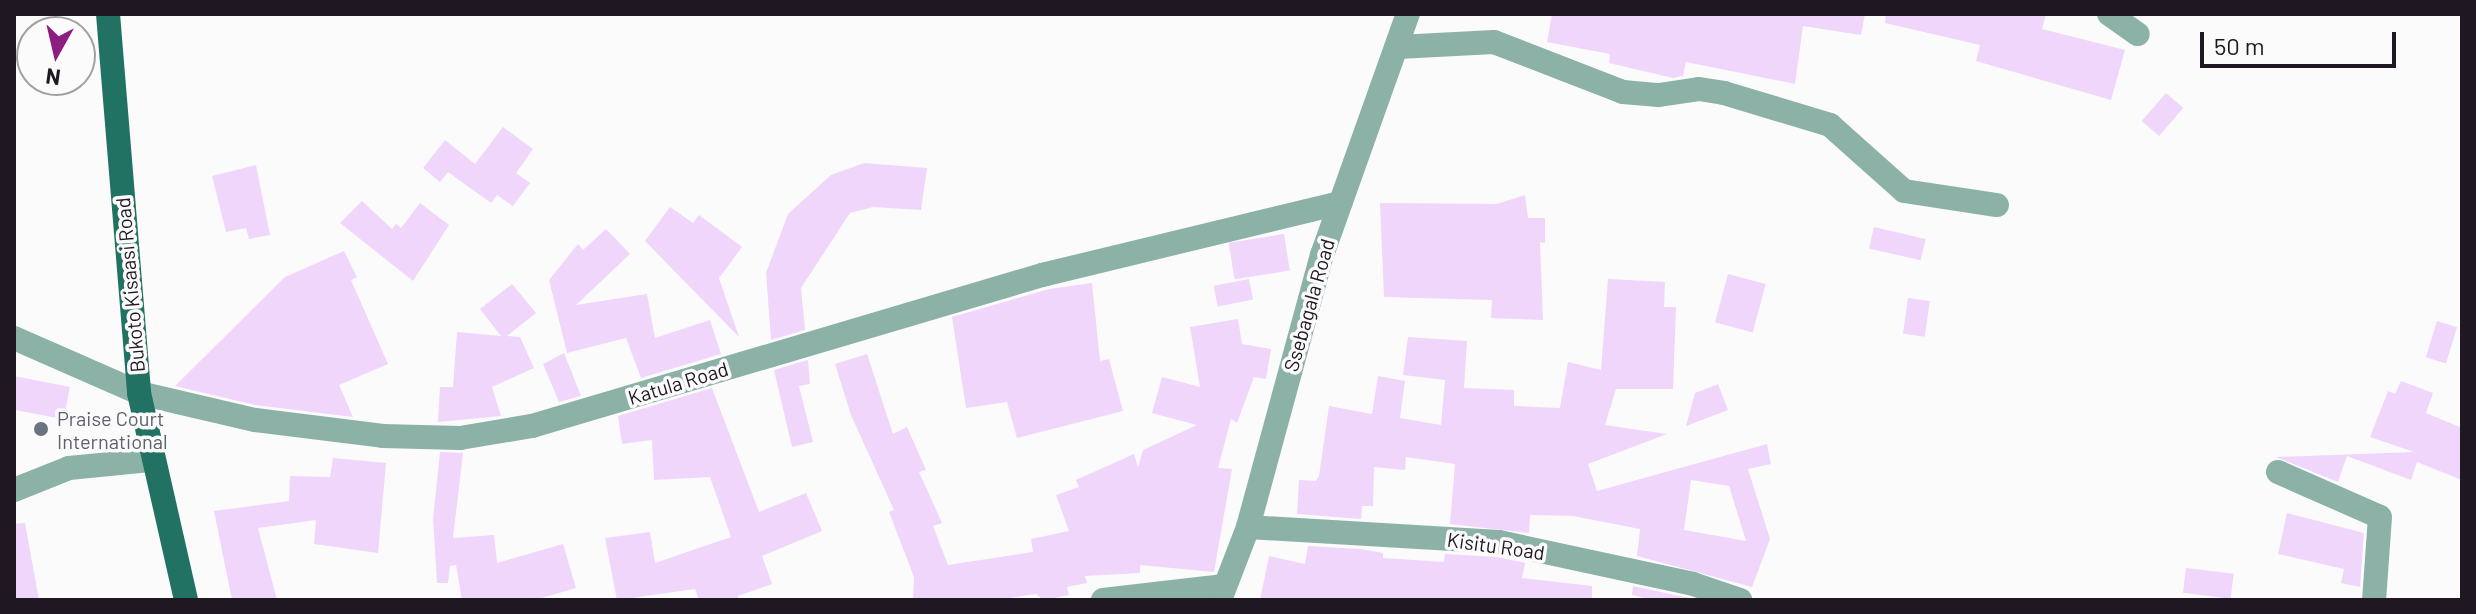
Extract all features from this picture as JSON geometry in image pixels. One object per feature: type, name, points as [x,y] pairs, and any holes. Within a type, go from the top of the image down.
[{"type":"main road","name":"Bukoto Kisaasi Road","points":[[108,14],[139,393],[150,460],[186,600]]},
{"type":"street","name":"Ssebagala Road","points":[[1222,593],[1248,527],[1340,203],[1408,14]]},
{"type":"street","points":[[2109,14],[2138,34]]},
{"type":"street","points":[[1398,47],[1494,42],[1623,92],[1659,95],[1699,89],[1724,93],[1830,125],[1904,191],[1997,205]]},
{"type":"street","name":"Katula Road","points":[[14,338],[139,393],[255,420],[371,434],[491,434],[1042,275],[1340,203]]},
{"type":"street","points":[[14,490],[69,468],[150,460]]},
{"type":"street","points":[[2278,472],[2380,517],[2374,600]]},
{"type":"street","name":"Kisitu Road","points":[[1248,527],[1499,542],[1693,584],[1740,600]]},
{"type":"street","points":[[1103,600],[1222,593]]},
{"type":"building","points":[[1552,14],[1865,14],[1861,35],[1803,26],[1795,84],[1686,62],[1683,76],[1673,78],[1609,63],[1610,54],[1547,42]]},
{"type":"building","points":[[1886,14],[2046,14],[2042,29],[2125,50],[2111,100],[1976,61],[1980,45],[1885,23]]},
{"type":"building","points":[[2166,93],[2183,108],[2159,136],[2142,121]]},
{"type":"building","points":[[503,127],[533,149],[516,173],[530,183],[513,206],[497,195],[491,203],[448,172],[440,182],[423,168],[445,140],[475,164]]},
{"type":"building","points":[[864,163],[927,168],[921,210],[873,207],[850,213],[801,288],[805,330],[771,340],[766,273],[788,214],[831,175]]},
{"type":"building","points":[[256,165],[270,235],[249,239],[246,228],[226,232],[212,176]]},
{"type":"building","points":[[1525,195],[1528,218],[1545,218],[1545,243],[1540,242],[1543,320],[1491,318],[1492,300],[1384,297],[1380,203],[1497,204]]},
{"type":"building","points":[[362,201],[392,229],[396,224],[401,228],[420,203],[449,225],[413,281],[340,223]]},
{"type":"building","points":[[670,207],[693,223],[699,215],[742,247],[719,278],[739,337],[645,241]]},
{"type":"building","points":[[1874,227],[1926,239],[1921,260],[1869,248]]},
{"type":"building","points":[[606,229],[630,254],[576,305],[647,294],[655,338],[710,320],[721,354],[641,378],[626,338],[567,353],[549,280],[578,244],[583,250]]},
{"type":"building","points":[[1284,234],[1290,271],[1234,279],[1229,243]]},
{"type":"building","points":[[344,251],[357,277],[351,280],[388,364],[339,385],[353,417],[255,405],[175,386],[285,277]]},
{"type":"building","points":[[1728,274],[1766,284],[1753,332],[1715,322]]},
{"type":"building","points":[[1249,279],[1253,300],[1218,306],[1214,286]]},
{"type":"building","points":[[1608,279],[1665,282],[1664,307],[1676,307],[1673,389],[1616,389],[1605,425],[1667,434],[1588,464],[1597,491],[1767,444],[1771,464],[1748,469],[1770,539],[1752,587],[1637,556],[1640,529],[1573,516],[1530,515],[1529,533],[1450,524],[1455,464],[1406,457],[1405,470],[1374,467],[1373,506],[1362,506],[1361,519],[1297,514],[1299,480],[1316,481],[1319,476],[1329,406],[1372,414],[1378,376],[1405,381],[1400,418],[1441,425],[1445,380],[1403,375],[1408,337],[1467,341],[1464,388],[1514,390],[1514,406],[1560,408],[1568,362],[1601,370]],"holes":[[[1691,480],[1729,486],[1746,541],[1684,530]]]},
{"type":"building","points":[[1092,283],[1100,361],[1109,359],[1123,411],[1017,438],[1007,402],[966,408],[952,317],[1049,289]]},
{"type":"building","points":[[512,284],[536,313],[507,336],[520,337],[534,368],[492,387],[501,416],[438,422],[440,387],[453,387],[457,332],[501,336],[480,309]]},
{"type":"building","points":[[1908,298],[1930,301],[1925,337],[1903,334]]},
{"type":"building","points":[[1238,319],[1242,344],[1271,349],[1266,379],[1254,377],[1237,423],[1231,419],[1218,468],[1232,469],[1214,572],[1140,565],[1140,573],[1085,576],[1087,583],[1067,587],[1069,595],[1043,600],[1036,594],[996,600],[913,600],[914,577],[889,512],[894,510],[851,415],[835,364],[867,354],[893,434],[907,427],[926,470],[919,472],[942,523],[933,526],[948,565],[1033,552],[1031,539],[1069,531],[1056,495],[1079,487],[1076,480],[1134,454],[1138,467],[1143,450],[1197,425],[1152,413],[1162,377],[1200,387],[1190,327]]},
{"type":"building","points":[[2437,321],[2457,327],[2446,363],[2426,357]]},
{"type":"building","points":[[564,353],[581,396],[559,402],[543,364]]},
{"type":"building","points":[[808,360],[810,384],[799,386],[813,442],[792,447],[774,370]]},
{"type":"building","points":[[14,376],[70,387],[64,419],[14,410]]},
{"type":"building","points":[[2401,381],[2433,393],[2426,413],[2462,428],[2462,480],[2417,462],[2411,480],[2347,456],[2338,482],[2276,457],[2414,452],[2370,437],[2388,391],[2395,394]]},
{"type":"building","points":[[1718,384],[1728,410],[1686,426],[1695,393]]},
{"type":"building","points":[[712,388],[759,512],[806,493],[822,531],[762,556],[772,584],[738,596],[739,600],[699,600],[695,589],[617,600],[605,538],[650,532],[655,563],[731,537],[710,477],[654,480],[652,440],[622,444],[618,416]]},
{"type":"building","points":[[440,452],[463,453],[453,538],[494,535],[497,563],[563,544],[576,588],[535,600],[462,600],[456,565],[450,566],[448,583],[437,583],[433,519]]},
{"type":"building","points":[[333,458],[386,463],[378,553],[314,544],[316,520],[258,528],[277,600],[232,600],[214,511],[289,501],[290,476],[330,477]]},
{"type":"building","points":[[2287,513],[2364,533],[2360,587],[2341,583],[2344,569],[2278,554]]},
{"type":"building","points":[[25,523],[39,600],[14,600],[14,524]]},
{"type":"building","points":[[1308,546],[1360,549],[1383,553],[1383,558],[1444,562],[1445,554],[1497,557],[1525,563],[1522,578],[1592,586],[1592,600],[1260,600],[1269,556],[1305,564]]},
{"type":"building","points":[[2186,568],[2234,574],[2231,599],[2183,593]]},
{"type":"building","points":[[1633,586],[1693,600],[1652,600],[1632,595]]},
{"type":"place","name":"Praise Court International","points":[[41,429]]}]
